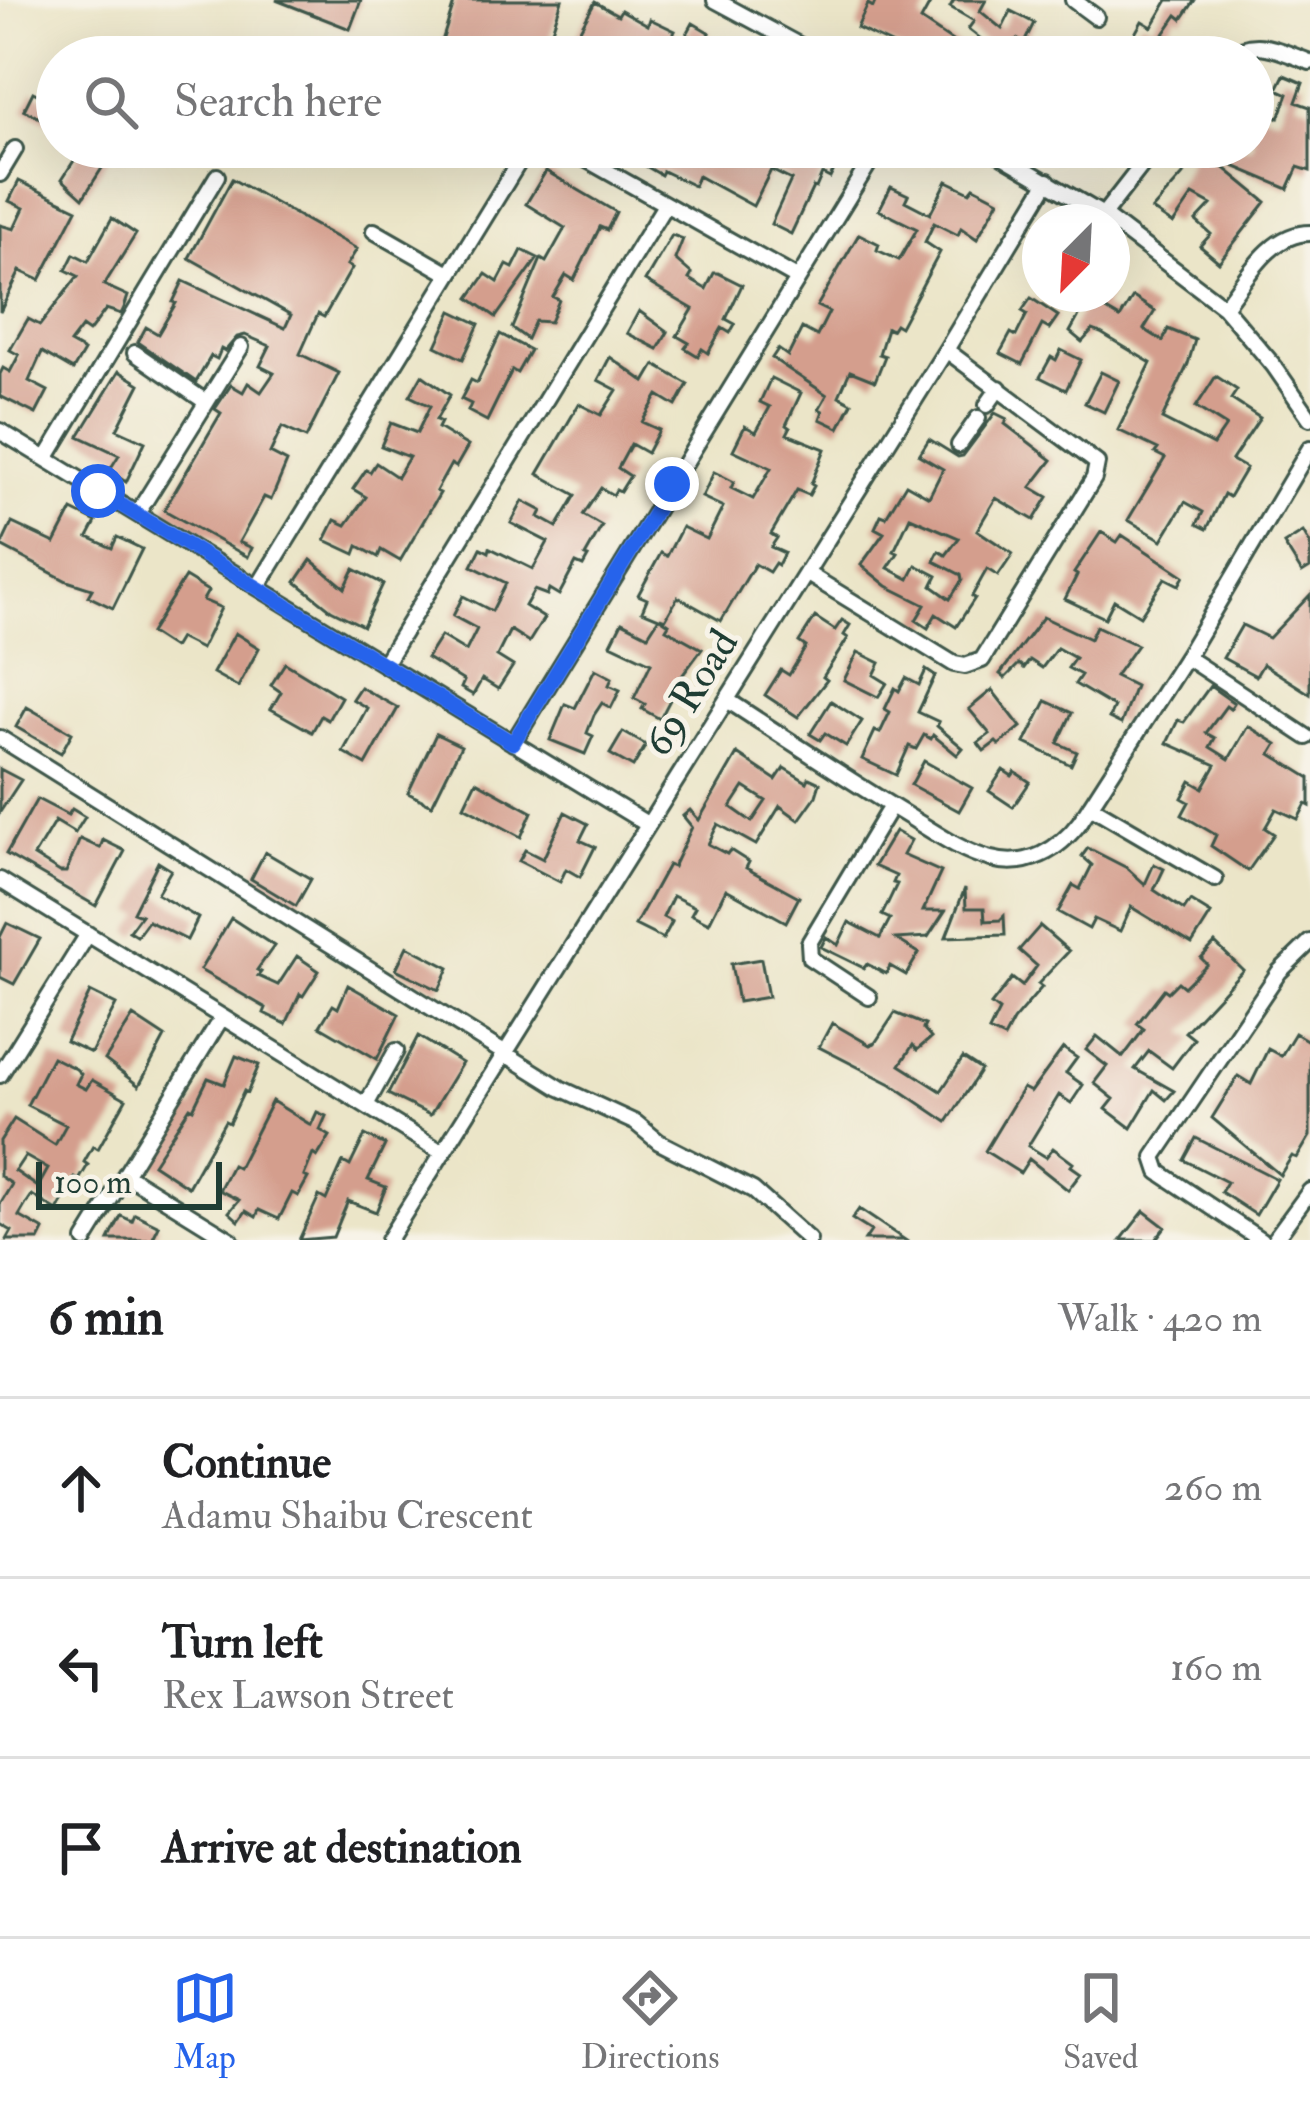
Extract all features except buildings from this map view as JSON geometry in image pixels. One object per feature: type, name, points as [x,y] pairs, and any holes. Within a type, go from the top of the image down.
[{"type":"street","points":[[715,0],[781,36]]},
{"type":"street","points":[[1073,0],[1096,17]]},
{"type":"street","points":[[1274,48],[1310,62]]},
{"type":"street","points":[[0,174],[15,149]]},
{"type":"street","points":[[258,587],[515,168]]},
{"type":"street","points":[[601,168],[797,278]]},
{"type":"street","points":[[513,743],[866,168]]},
{"type":"street","points":[[1024,168],[1086,204]]},
{"type":"street","points":[[1111,204],[1139,168]]},
{"type":"street","points":[[46,459],[217,176]]},
{"type":"street","name":"69 Road","points":[[388,1240],[1048,181]]},
{"type":"street","points":[[384,664],[664,205]]},
{"type":"street","points":[[374,231],[448,274]]},
{"type":"street","points":[[1224,307],[1274,244],[1297,233],[1310,233]]},
{"type":"street","points":[[1130,235],[1224,307],[1310,418]]},
{"type":"street","points":[[136,514],[241,347]]},
{"type":"street","points":[[806,573],[954,664],[964,667],[982,660],[1094,478],[1097,463],[946,350]]},
{"type":"street","points":[[135,353],[206,402]]},
{"type":"street","points":[[959,445],[999,388]]},
{"type":"street","points":[[0,431],[647,824]]},
{"type":"street","points":[[727,700],[966,849],[1005,861],[1034,858],[1058,846],[1090,806],[1186,657],[1310,448]]},
{"type":"street","points":[[1186,657],[1307,737]]},
{"type":"street","points":[[0,738],[560,1088],[636,1123],[658,1142],[753,1190],[809,1240]]},
{"type":"street","points":[[869,997],[816,963],[808,950],[891,806]]},
{"type":"street","points":[[1090,806],[1215,879]]},
{"type":"street","points":[[0,880],[443,1153]]},
{"type":"street","points":[[0,1075],[88,934]]},
{"type":"street","points":[[1261,1240],[1159,1172],[1154,1157],[1280,972],[1310,942]]},
{"type":"street","points":[[86,1240],[222,1017]]},
{"type":"street","points":[[366,1105],[396,1051]]},
{"type":"street","points":[[126,1174],[231,1240]]},
{"type":"street","points":[[1274,1240],[1310,1191]]},
{"type":"route","points":[[98,491],[513,743],[672,484]]}]
